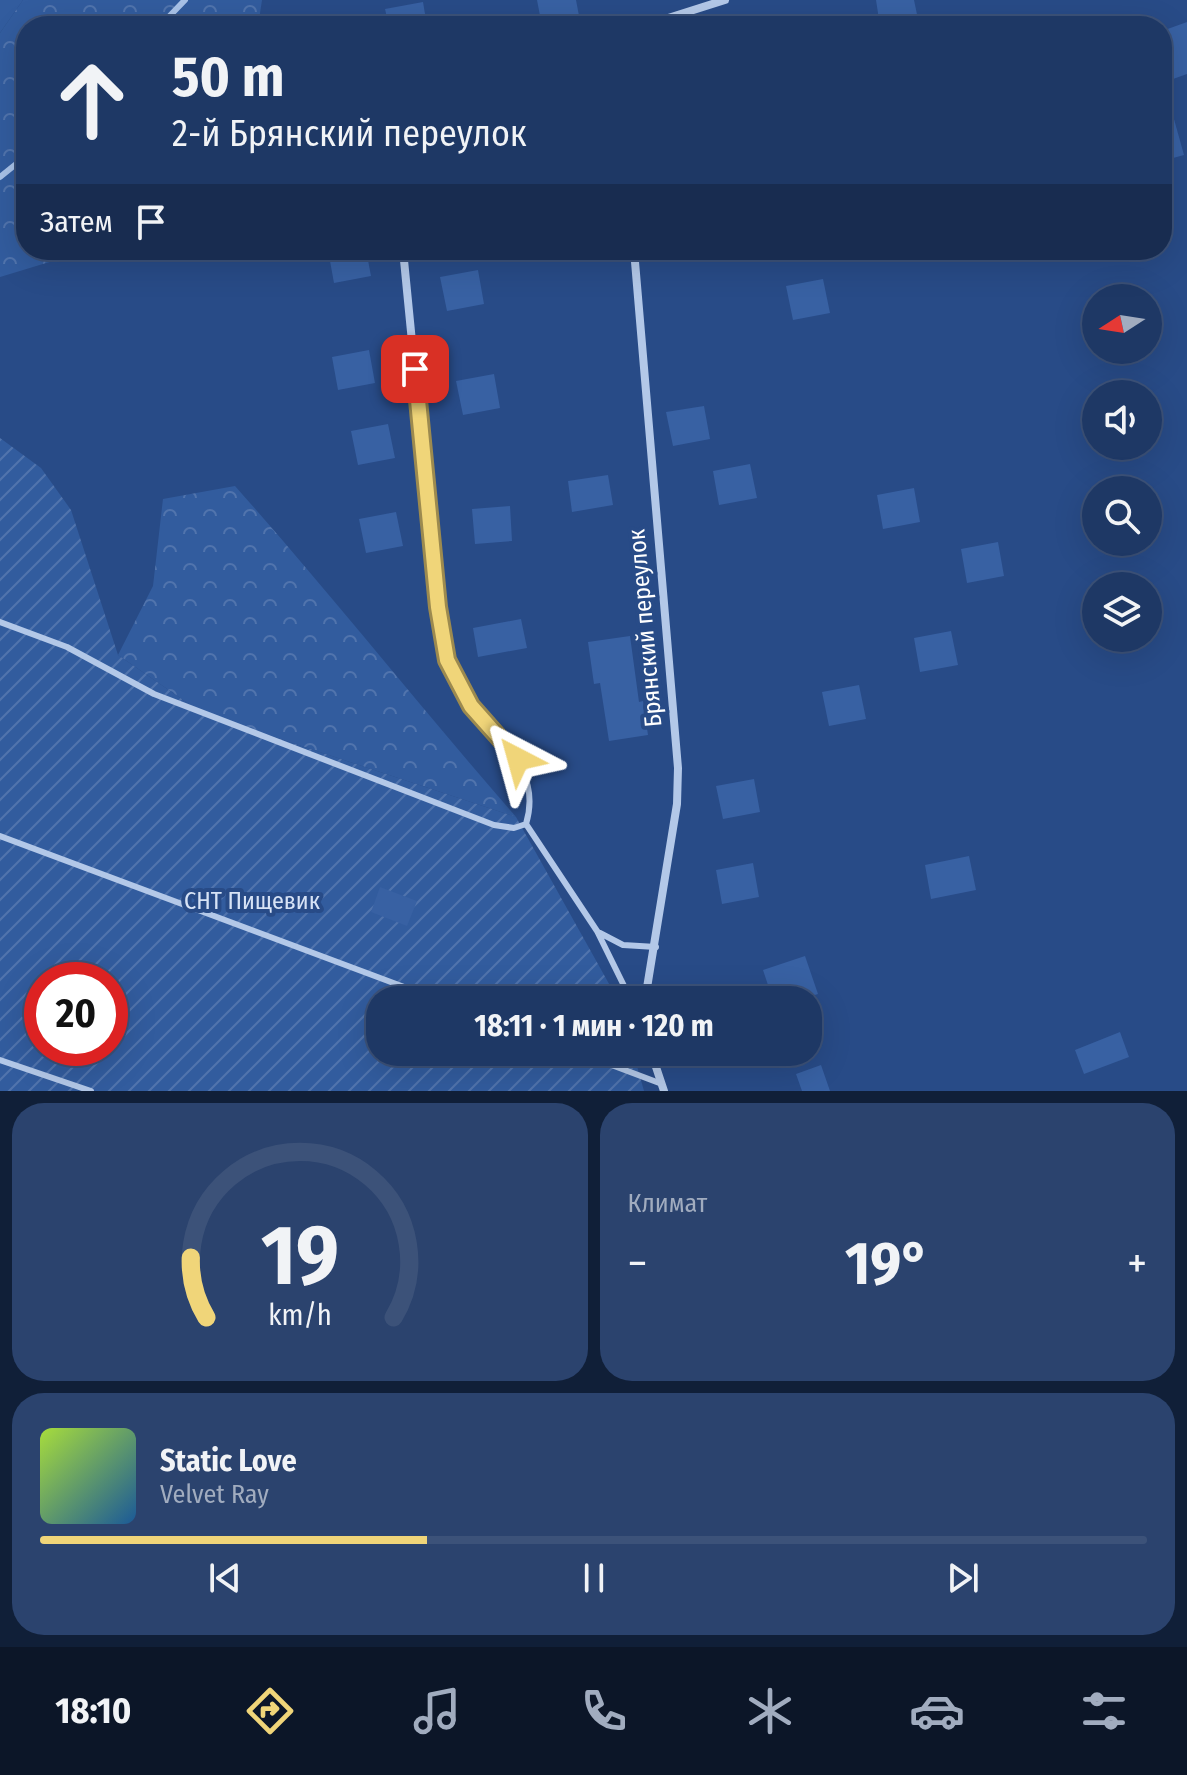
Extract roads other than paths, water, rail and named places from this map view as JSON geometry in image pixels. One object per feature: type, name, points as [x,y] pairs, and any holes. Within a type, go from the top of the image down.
[{"type":"street","points":[[675,16],[725,0]]},
{"type":"street","points":[[404,260],[438,607]]},
{"type":"street","name":"Брянский переулок","points":[[635,260],[678,768],[677,804],[648,986]]},
{"type":"street","points":[[656,1066],[663,1088]]},
{"type":"lane","points":[[438,607],[447,660],[458,683],[471,706],[518,759],[531,803],[526,824],[597,931],[624,986]]},
{"type":"lane","points":[[0,622],[67,647],[154,694],[494,825],[514,828],[526,824]]},
{"type":"lane","points":[[0,836],[402,986]]},
{"type":"lane","points":[[597,931],[623,945],[656,947]]},
{"type":"lane","points":[[0,1060],[91,1091]]},
{"type":"lane","points":[[610,1066],[663,1088]]},
{"type":"waterway","points":[[170,16],[185,0]]},
{"type":"waterway","points":[[0,177],[16,164]]},
{"type":"park label","name":"СНТ Пищевик","points":[[252,901]]}]
